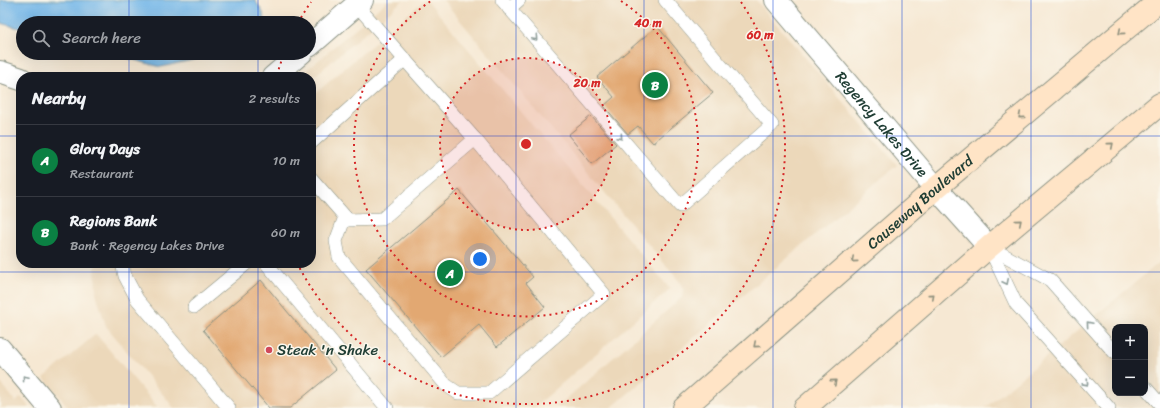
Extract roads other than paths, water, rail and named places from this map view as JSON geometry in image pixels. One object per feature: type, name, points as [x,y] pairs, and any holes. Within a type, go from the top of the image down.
[{"type":"main road","name":"Causeway Boulevard","points":[[684,408],[936,188],[1160,0]]},
{"type":"main road","points":[[805,408],[989,247],[1160,104]]},
{"type":"street","name":"Regency Lakes Drive","points":[[776,0],[936,188],[989,247]]},
{"type":"street","points":[[316,40],[357,2]]},
{"type":"street","points":[[279,72],[293,60]]},
{"type":"street","points":[[0,72],[16,77]]},
{"type":"street","points":[[0,349],[50,408]]},
{"type":"lane","points":[[519,0],[506,4],[680,206],[772,125],[665,0]]},
{"type":"lane","points":[[346,217],[336,241],[339,257],[446,385],[458,393],[489,394],[604,294],[475,139],[357,2]]},
{"type":"lane","points":[[316,139],[405,59]]},
{"type":"lane","points":[[316,184],[348,220],[382,219],[475,139]]},
{"type":"lane","points":[[989,247],[1050,280],[1112,350]]},
{"type":"lane","points":[[989,247],[1016,304],[1109,408]]},
{"type":"lane","points":[[123,268],[125,276],[137,299],[228,408]]},
{"type":"lane","points":[[194,307],[240,268]]},
{"type":"lane","points":[[270,268],[388,408]]},
{"type":"lane","points":[[1148,390],[1160,404]]},
{"type":"water","points":[[0,0],[255,0],[263,16],[16,16],[16,27],[0,23]]},
{"type":"water","points":[[135,60],[192,60],[161,67]]},
{"type":"place","name":"Regions Bank","points":[[655,85]]},
{"type":"place","name":"Glory Days","points":[[450,273]]},
{"type":"place","name":"Steak 'n Shake","points":[[269,350]]}]
